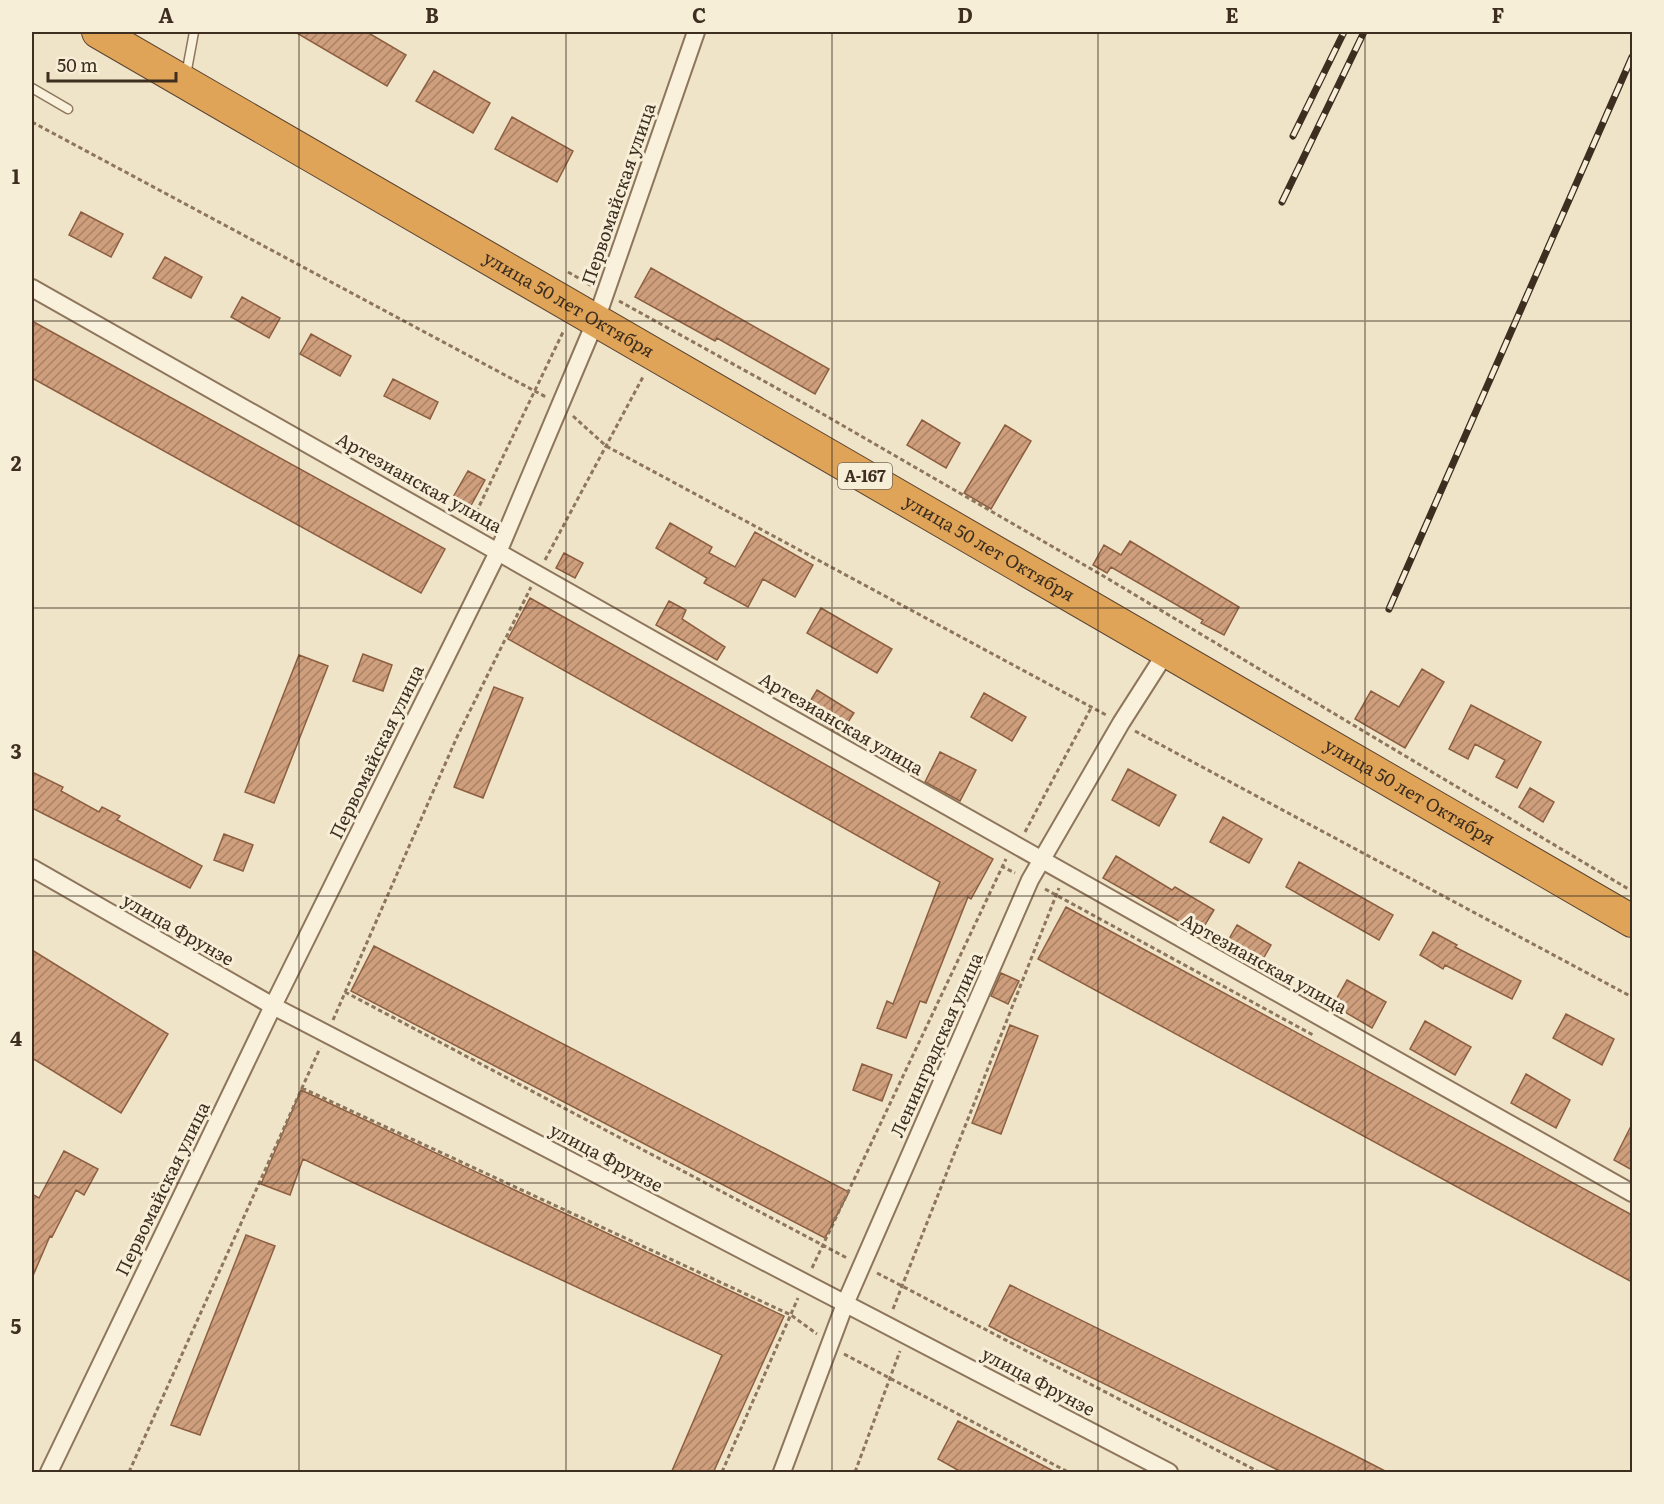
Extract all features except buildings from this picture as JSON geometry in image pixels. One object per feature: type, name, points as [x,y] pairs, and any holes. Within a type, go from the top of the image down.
[{"type":"highway","name":"улица 50 лет Октября","points":[[98,32],[184,82],[661,341],[1167,651],[1632,921]]},
{"type":"street","name":"Первомайская улица","points":[[49,1473],[273,1006],[499,550],[561,405],[591,301],[696,32]]},
{"type":"street","name":"Артезианская улица","points":[[32,288],[499,550],[1066,875],[1632,1193]]},
{"type":"street","name":"Ленинградская улица","points":[[782,1473],[845,1304],[1040,860],[1167,651]]},
{"type":"street","name":"улица Фрунзе","points":[[32,868],[273,1006],[1169,1473]]},
{"type":"lane","points":[[184,82],[194,32]]},
{"type":"lane","points":[[32,88],[68,109]]},
{"type":"path","points":[[32,122],[561,405],[606,446]]},
{"type":"path","points":[[568,272],[591,301],[661,341],[1105,577],[1632,891]]},
{"type":"path","points":[[467,532],[535,392],[591,301]]},
{"type":"path","points":[[538,573],[661,341]]},
{"type":"path","points":[[1024,833],[1091,707]]},
{"type":"path","points":[[722,1473],[804,1283],[1001,866]]},
{"type":"path","points":[[886,1325],[1066,875]]},
{"type":"path","points":[[345,992],[823,1246],[903,1284],[1258,1473]]},
{"type":"path","points":[[302,1088],[791,1315],[830,1343],[890,1378],[1068,1473]]},
{"type":"path","points":[[855,1473],[906,1336]]},
{"type":"railway","points":[[1293,136],[1344,32]]},
{"type":"railway","points":[[1282,202],[1364,32]]},
{"type":"railway","points":[[1389,609],[1632,57]]}]
